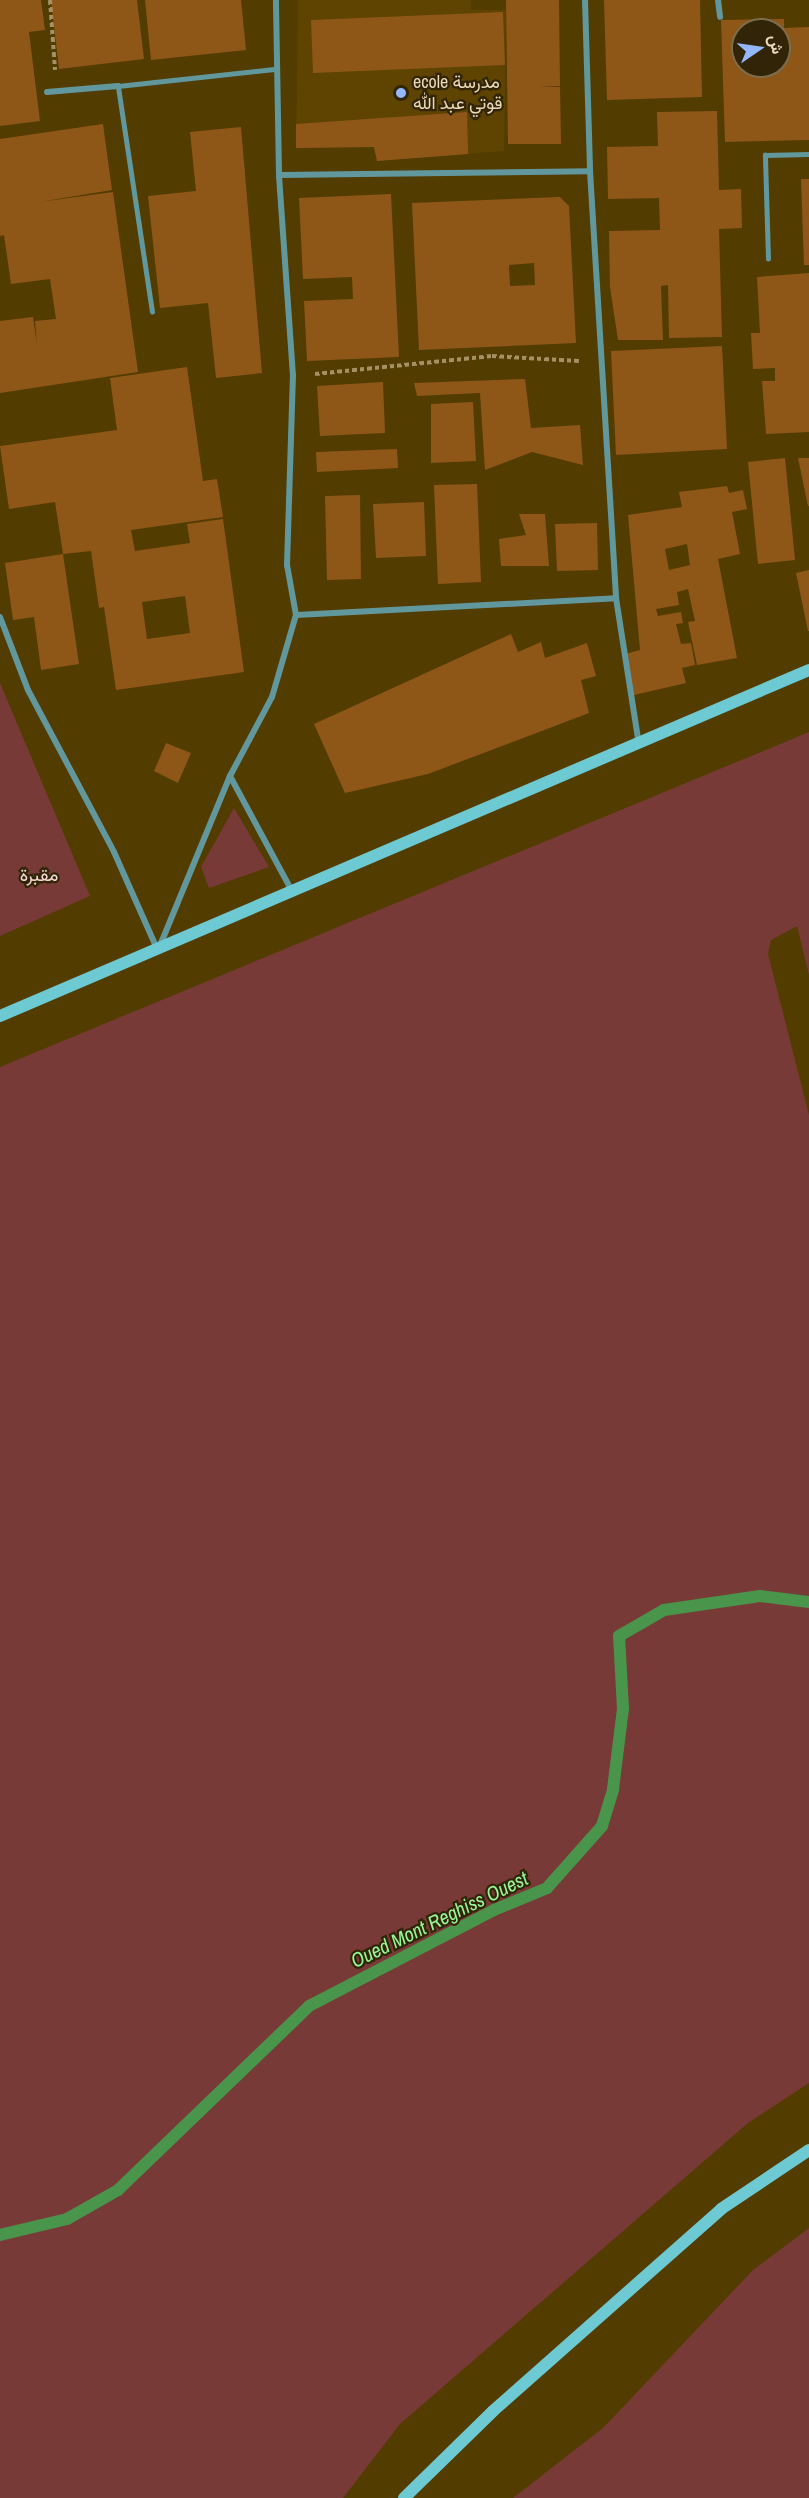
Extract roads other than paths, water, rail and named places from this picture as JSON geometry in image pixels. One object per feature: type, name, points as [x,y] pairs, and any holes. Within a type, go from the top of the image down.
[{"type":"main road","points":[[0,1016],[639,746],[809,670]]},
{"type":"main road","points":[[404,2498],[493,2411],[721,2209],[809,2150]]},
{"type":"street","points":[[158,951],[230,776],[272,698],[296,615],[287,565],[286,529],[293,376],[274,69],[276,0]]},
{"type":"street","points":[[585,0],[590,171],[616,598],[639,746]]},
{"type":"street","points":[[718,0],[720,17]]},
{"type":"street","points":[[47,92],[118,86]]},
{"type":"street","points":[[279,175],[590,171]]},
{"type":"street","points":[[296,615],[616,598]]},
{"type":"street","points":[[0,617],[28,690],[114,852],[158,951]]},
{"type":"street","points":[[230,776],[294,893]]},
{"type":"lane","points":[[152,312],[118,86],[274,69]]},
{"type":"lane","points":[[768,259],[765,155],[809,154]]},
{"type":"waterway","name":"Oued Mont Reghiss Ouest","points":[[0,2235],[67,2219],[118,2190],[309,2006],[494,1910],[547,1888],[602,1826],[613,1789],[623,1709],[619,1636],[664,1610],[760,1596],[809,1602]]},
{"type":"place","name":"ecole مدرسة قوتي عبد الله","points":[[401,93]]},
{"type":"park label","name":"مقبرة","points":[[39,875]]}]
